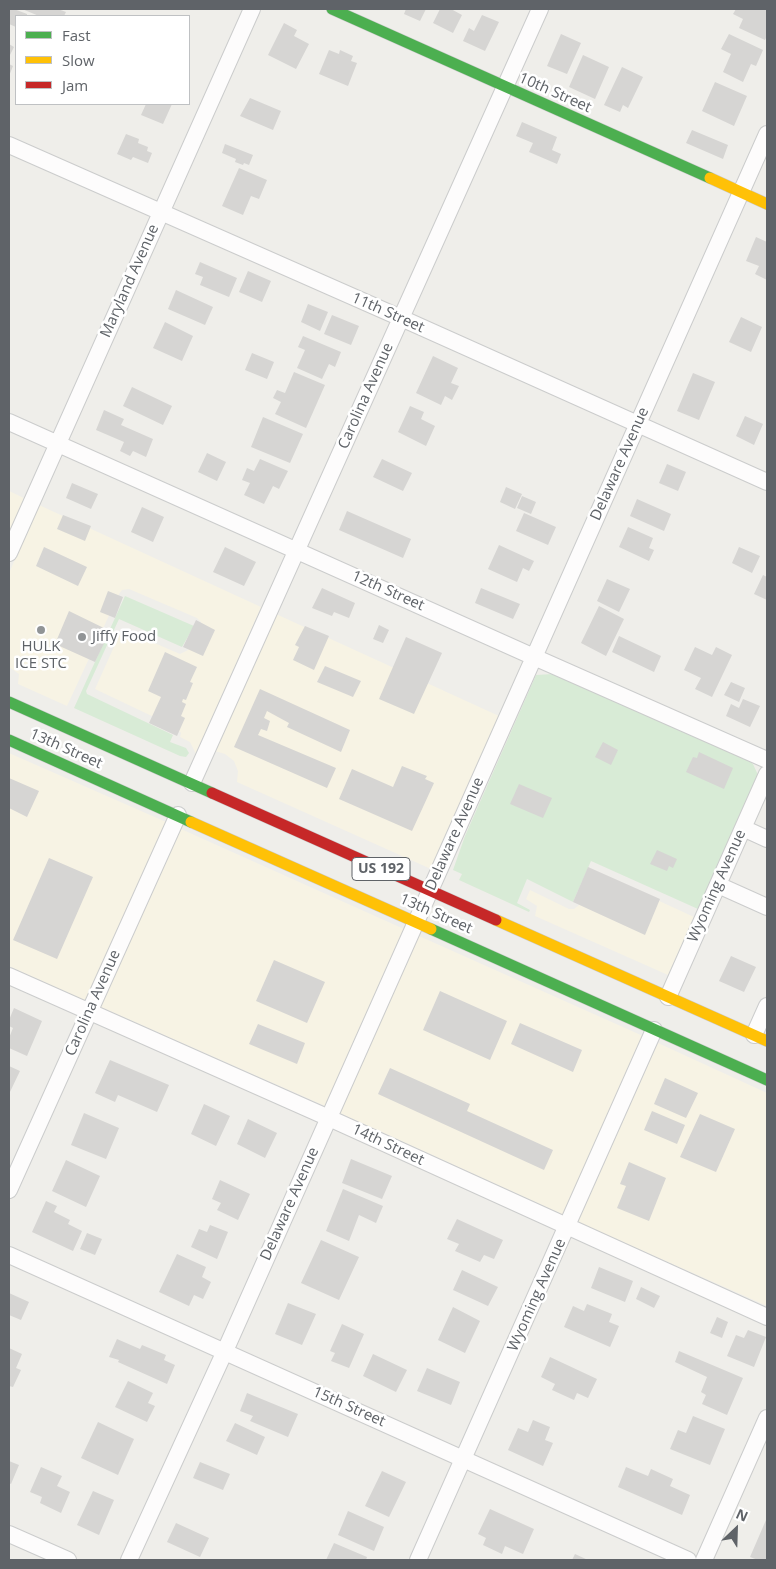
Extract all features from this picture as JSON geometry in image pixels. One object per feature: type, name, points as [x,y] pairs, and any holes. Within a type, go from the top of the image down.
[{"type":"main road","name":"10th Street","points":[[332,9],[767,204]]},
{"type":"main road","name":"13th Street","points":[[9,702],[668,997],[754,1038]]},
{"type":"main road","points":[[55,734],[80,735]]},
{"type":"main road","name":"13th Street","points":[[9,740],[767,1080]]},
{"type":"main road","points":[[34,752],[63,753]]},
{"type":"main road","points":[[178,792],[192,783]]},
{"type":"main road","points":[[178,816],[194,809]]},
{"type":"main road","points":[[279,838],[304,834]]},
{"type":"main road","points":[[520,969],[554,970]]},
{"type":"main road","points":[[653,1005],[668,997]]},
{"type":"main road","points":[[654,1030],[671,1021]]},
{"type":"main road","points":[[755,1075],[767,1075]]},
{"type":"street","name":"Maryland Avenue","points":[[9,553],[252,9]]},
{"type":"street","name":"Carolina Avenue","points":[[192,783],[540,9]]},
{"type":"street","name":"Delaware Avenue","points":[[129,1560],[225,1351],[767,134]]},
{"type":"street","name":"11th Street","points":[[9,146],[160,214],[401,318],[767,482]]},
{"type":"street","name":"12th Street","points":[[9,422],[767,760]]},
{"type":"street","name":"Wyoming Avenue","points":[[668,997],[767,774]]},
{"type":"street","name":"Carolina Avenue","points":[[9,1190],[178,816]]},
{"type":"street","points":[[743,828],[767,839]]},
{"type":"street","points":[[718,885],[767,907]]},
{"type":"street","name":"14th Street","points":[[9,976],[329,1118],[767,1317]]},
{"type":"street","points":[[754,1038],[767,1006]]},
{"type":"street","name":"Wyoming Avenue","points":[[418,1560],[654,1030]]},
{"type":"street","name":"15th Street","points":[[9,1255],[688,1560]]},
{"type":"street","points":[[704,1560],[767,1418]]},
{"type":"street","points":[[9,1534],[68,1560]]},
{"type":"shaded area","points":[[9,491],[24,498],[9,533]]},
{"type":"shaded area","points":[[39,505],[261,607],[196,754],[190,742],[180,737],[181,733],[177,728],[95,689],[122,629],[180,654],[188,650],[201,627],[201,622],[197,618],[129,589],[122,590],[119,594],[67,706],[18,684],[19,674],[9,667],[9,573]]},
{"type":"shaded area","points":[[276,614],[499,716],[431,869],[237,782],[238,771],[234,761],[225,754],[215,751]]},
{"type":"shaded area","points":[[9,753],[166,822],[86,1001],[9,966]]},
{"type":"shaded area","points":[[181,829],[404,929],[325,1106],[101,1007]]},
{"type":"shaded area","points":[[594,871],[694,917],[668,975],[535,916],[537,906],[526,899],[530,890],[569,909],[574,909],[579,905]]},
{"type":"shaded area","points":[[419,936],[643,1036],[564,1215],[340,1113]]},
{"type":"shaded area","points":[[658,1043],[767,1093],[767,1306],[578,1222]]},
{"type":"green space","points":[[125,596],[194,626],[182,647],[119,619],[86,691],[87,694],[173,735],[170,742],[186,748],[189,753],[186,757],[74,708]]},
{"type":"green space","points":[[553,674],[747,759],[753,764],[758,775],[698,909],[591,861],[573,902],[527,879],[517,903],[530,910],[529,912],[459,880],[462,874],[453,870],[465,836],[536,675]]},
{"type":"building","points":[[9,9],[27,14],[15,15],[15,27],[9,24]]},
{"type":"building","points":[[22,9],[58,9],[66,12],[64,15],[37,15]]},
{"type":"building","points":[[406,9],[426,9],[420,21],[404,14]]},
{"type":"building","points":[[440,9],[451,9],[462,15],[453,33],[433,23]]},
{"type":"building","points":[[736,9],[767,9],[767,36],[765,40],[739,28],[743,19],[733,14]]},
{"type":"building","points":[[482,15],[499,22],[485,51],[463,41],[469,28],[474,31]]},
{"type":"building","points":[[284,23],[297,30],[294,36],[309,44],[296,69],[268,55]]},
{"type":"building","points":[[561,34],[581,43],[567,74],[547,66]]},
{"type":"building","points":[[729,34],[763,50],[756,66],[751,64],[743,82],[723,72],[731,54],[721,49]]},
{"type":"building","points":[[9,44],[14,47],[9,57]]},
{"type":"building","points":[[329,50],[339,54],[340,50],[353,56],[351,61],[357,63],[348,86],[319,74]]},
{"type":"building","points":[[583,55],[609,67],[595,99],[569,87]]},
{"type":"building","points":[[9,64],[13,66],[9,76]]},
{"type":"building","points":[[622,67],[643,77],[628,108],[623,105],[620,112],[604,105]]},
{"type":"building","points":[[715,82],[747,96],[734,126],[702,111]]},
{"type":"building","points":[[250,98],[281,111],[273,130],[240,116]]},
{"type":"building","points":[[146,105],[172,105],[163,124],[141,115]]},
{"type":"building","points":[[522,122],[557,137],[552,150],[561,154],[557,164],[529,152],[533,143],[516,136]]},
{"type":"building","points":[[692,130],[728,145],[723,159],[686,143]]},
{"type":"building","points":[[126,134],[139,139],[138,143],[148,147],[147,151],[152,153],[148,163],[133,157],[131,160],[117,154]]},
{"type":"building","points":[[225,144],[253,155],[249,165],[235,162],[236,159],[222,153]]},
{"type":"building","points":[[239,168],[267,180],[259,199],[251,196],[243,215],[222,206]]},
{"type":"building","points":[[756,237],[767,242],[767,280],[755,274],[759,266],[746,261]]},
{"type":"building","points":[[200,262],[237,278],[229,297],[200,285],[203,277],[195,274]]},
{"type":"building","points":[[248,271],[271,281],[262,302],[239,292]]},
{"type":"building","points":[[176,290],[213,307],[205,325],[168,309]]},
{"type":"building","points":[[308,304],[328,312],[320,331],[301,322]]},
{"type":"building","points":[[332,315],[359,326],[351,345],[324,334]]},
{"type":"building","points":[[741,317],[762,327],[751,352],[729,342]]},
{"type":"building","points":[[165,322],[193,336],[182,361],[153,348]]},
{"type":"building","points":[[303,336],[341,352],[335,367],[329,364],[322,379],[297,368],[305,350],[298,347]]},
{"type":"building","points":[[252,353],[274,362],[267,379],[245,370]]},
{"type":"building","points":[[433,356],[458,368],[451,383],[459,386],[452,400],[445,396],[441,405],[416,393]]},
{"type":"building","points":[[294,372],[325,385],[306,428],[275,414],[281,402],[273,398],[277,390],[285,393]]},
{"type":"building","points":[[693,373],[715,382],[699,420],[677,411]]},
{"type":"building","points":[[132,387],[172,406],[163,425],[123,406]]},
{"type":"building","points":[[410,406],[424,412],[421,419],[435,426],[426,446],[398,432]]},
{"type":"building","points":[[104,410],[124,419],[121,425],[153,439],[146,457],[133,451],[130,456],[120,451],[124,442],[96,430]]},
{"type":"building","points":[[745,416],[763,424],[754,445],[736,436]]},
{"type":"building","points":[[263,417],[303,434],[290,463],[251,447]]},
{"type":"building","points":[[207,453],[226,462],[217,481],[198,472]]},
{"type":"building","points":[[260,459],[288,471],[279,489],[273,486],[264,504],[244,495],[250,483],[242,480],[247,468],[254,471]]},
{"type":"building","points":[[382,459],[412,473],[403,491],[373,477]]},
{"type":"building","points":[[667,464],[686,472],[678,491],[659,483]]},
{"type":"building","points":[[72,483],[98,494],[91,509],[66,498]]},
{"type":"building","points":[[506,487],[522,494],[515,509],[500,502]]},
{"type":"building","points":[[522,496],[536,502],[531,514],[517,508]]},
{"type":"building","points":[[637,499],[671,514],[664,531],[630,516]]},
{"type":"building","points":[[142,507],[164,517],[153,542],[131,532]]},
{"type":"building","points":[[347,511],[411,539],[403,558],[339,530]]},
{"type":"building","points":[[524,513],[556,527],[548,545],[516,531]]},
{"type":"building","points":[[63,515],[91,526],[85,541],[57,529]]},
{"type":"building","points":[[628,527],[653,538],[649,548],[654,550],[649,561],[619,547]]},
{"type":"building","points":[[499,545],[534,561],[529,571],[523,568],[517,582],[488,569]]},
{"type":"building","points":[[44,547],[87,567],[78,586],[36,566]]},
{"type":"building","points":[[225,547],[256,562],[244,586],[213,572]]},
{"type":"building","points":[[739,547],[760,556],[752,573],[732,563]]},
{"type":"building","points":[[763,575],[767,577],[767,600],[754,594]]},
{"type":"building","points":[[607,579],[630,589],[619,612],[597,601]]},
{"type":"building","points":[[322,588],[355,603],[349,618],[334,612],[332,616],[312,608]]},
{"type":"building","points":[[481,588],[520,604],[513,619],[475,603]]},
{"type":"building","points":[[108,591],[123,597],[115,618],[100,612]]},
{"type":"building","points":[[599,606],[624,619],[606,656],[581,643]]},
{"type":"building","name":"Jiffy Food","points":[[69,611],[110,631],[95,662],[55,644]]},
{"type":"building","points":[[196,620],[215,630],[203,656],[183,647]]},
{"type":"building","points":[[379,625],[389,630],[383,643],[373,639]]},
{"type":"building","points":[[305,626],[329,636],[314,670],[293,660],[299,647],[295,645]]},
{"type":"building","points":[[619,636],[661,656],[654,672],[612,652]]},
{"type":"building","points":[[406,637],[442,653],[414,714],[379,699]]},
{"type":"building","points":[[695,647],[712,655],[716,647],[732,655],[712,697],[695,689],[701,678],[684,670]]},
{"type":"building","points":[[165,652],[197,667],[190,682],[193,683],[186,700],[183,699],[182,702],[186,704],[181,716],[185,718],[177,736],[149,723],[161,697],[148,691]]},
{"type":"building","points":[[325,666],[361,681],[353,697],[317,682]]},
{"type":"building","points":[[731,682],[745,688],[739,702],[724,695]]},
{"type":"building","points":[[260,689],[350,730],[341,752],[287,727],[289,723],[267,711],[264,718],[270,721],[267,731],[261,729],[258,735],[336,768],[327,788],[234,747]]},
{"type":"building","points":[[743,699],[760,706],[750,727],[726,716],[731,704],[739,708]]},
{"type":"building","points":[[603,742],[618,750],[611,765],[595,757]]},
{"type":"building","points":[[699,752],[733,768],[724,789],[686,772],[693,757],[697,758]]},
{"type":"building","points":[[402,766],[427,776],[425,779],[434,783],[412,831],[339,799],[352,769],[393,787]]},
{"type":"building","points":[[9,778],[39,791],[27,817],[9,808]]},
{"type":"building","points":[[519,784],[552,798],[543,818],[510,804]]},
{"type":"building","points":[[657,850],[677,859],[673,868],[669,866],[667,871],[650,864]]},
{"type":"building","points":[[49,858],[93,877],[57,959],[13,940]]},
{"type":"building","points":[[588,867],[660,899],[645,935],[573,902]]},
{"type":"building","points":[[731,956],[756,967],[744,992],[719,981]]},
{"type":"building","points":[[274,960],[325,982],[307,1023],[256,1001]]},
{"type":"building","points":[[440,991],[507,1021],[490,1060],[423,1030]]},
{"type":"building","points":[[14,1008],[42,1021],[27,1056],[9,1048],[9,1038],[13,1028],[9,1026],[9,1020]]},
{"type":"building","points":[[520,1023],[582,1050],[573,1072],[511,1044]]},
{"type":"building","points":[[258,1024],[305,1043],[297,1064],[249,1044]]},
{"type":"building","points":[[110,1060],[169,1085],[157,1112],[118,1095],[115,1102],[95,1093]]},
{"type":"building","points":[[9,1066],[20,1071],[9,1094]]},
{"type":"building","points":[[390,1068],[470,1104],[467,1111],[553,1150],[544,1170],[378,1094]]},
{"type":"building","points":[[665,1078],[698,1093],[686,1118],[654,1104]]},
{"type":"building","points":[[204,1104],[230,1116],[216,1146],[191,1134]]},
{"type":"building","points":[[652,1111],[685,1125],[677,1144],[644,1130]]},
{"type":"building","points":[[84,1113],[119,1128],[106,1159],[71,1145]]},
{"type":"building","points":[[700,1114],[735,1129],[716,1172],[680,1157]]},
{"type":"building","points":[[248,1119],[277,1133],[265,1158],[237,1144]]},
{"type":"building","points":[[351,1159],[392,1176],[382,1199],[342,1183]]},
{"type":"building","points":[[66,1160],[100,1176],[86,1207],[52,1191]]},
{"type":"building","points":[[629,1162],[666,1178],[649,1221],[617,1208],[626,1186],[620,1184]]},
{"type":"building","points":[[220,1180],[250,1194],[238,1220],[217,1210],[221,1203],[212,1199]]},
{"type":"building","points":[[343,1189],[383,1206],[376,1223],[359,1215],[349,1241],[326,1231]]},
{"type":"building","points":[[46,1201],[57,1206],[54,1212],[70,1220],[68,1224],[82,1231],[73,1251],[32,1232]]},
{"type":"building","points":[[457,1219],[503,1240],[494,1259],[484,1255],[480,1262],[455,1251],[459,1244],[447,1239]]},
{"type":"building","points":[[210,1225],[228,1232],[217,1259],[191,1247],[199,1229],[207,1232]]},
{"type":"building","points":[[87,1233],[102,1239],[95,1255],[80,1249]]},
{"type":"building","points":[[321,1240],[359,1257],[339,1300],[301,1283]]},
{"type":"building","points":[[177,1254],[206,1267],[202,1277],[211,1282],[203,1299],[194,1295],[189,1306],[159,1292]]},
{"type":"building","points":[[599,1267],[633,1281],[625,1302],[591,1288]]},
{"type":"building","points":[[462,1270],[498,1287],[488,1306],[453,1290]]},
{"type":"building","points":[[641,1287],[660,1296],[654,1308],[636,1299]]},
{"type":"building","points":[[9,1293],[29,1302],[21,1320],[9,1315]]},
{"type":"building","points":[[288,1303],[316,1314],[302,1345],[275,1334]]},
{"type":"building","points":[[587,1304],[612,1314],[609,1322],[619,1326],[610,1347],[564,1327],[573,1306],[584,1311]]},
{"type":"building","points":[[453,1307],[480,1321],[465,1353],[438,1340]]},
{"type":"building","points":[[717,1317],[728,1322],[722,1338],[710,1333]]},
{"type":"building","points":[[342,1324],[364,1334],[349,1368],[331,1361],[335,1353],[330,1351]]},
{"type":"building","points":[[748,1330],[766,1337],[754,1367],[727,1356],[736,1335],[744,1338]]},
{"type":"building","points":[[117,1339],[140,1349],[142,1345],[166,1355],[164,1360],[175,1365],[167,1384],[118,1362],[119,1360],[109,1357]]},
{"type":"building","points":[[9,1348],[22,1354],[16,1368],[21,1370],[13,1387],[9,1386]]},
{"type":"building","points":[[679,1351],[743,1378],[727,1415],[702,1404],[706,1395],[701,1392],[707,1377],[675,1362]]},
{"type":"building","points":[[373,1354],[407,1370],[396,1392],[363,1376]]},
{"type":"building","points":[[550,1357],[597,1379],[588,1398],[577,1393],[574,1400],[552,1390],[555,1384],[541,1377]]},
{"type":"building","points":[[427,1368],[460,1382],[451,1405],[417,1391]]},
{"type":"building","points":[[128,1381],[153,1393],[148,1403],[155,1406],[147,1422],[115,1407]]},
{"type":"building","points":[[247,1393],[298,1414],[288,1437],[250,1421],[253,1416],[240,1411]]},
{"type":"building","points":[[693,1416],[725,1429],[710,1465],[670,1449],[678,1430],[686,1433]]},
{"type":"building","points":[[533,1420],[550,1427],[545,1440],[553,1443],[543,1466],[508,1450],[518,1428],[528,1432]]},
{"type":"building","points":[[98,1422],[134,1439],[118,1475],[81,1458]]},
{"type":"building","points":[[235,1423],[265,1437],[257,1455],[226,1441]]},
{"type":"building","points":[[9,1461],[19,1465],[11,1484],[9,1483]]},
{"type":"building","points":[[200,1462],[230,1474],[223,1490],[193,1478]]},
{"type":"building","points":[[41,1467],[62,1476],[57,1486],[70,1492],[61,1513],[40,1503],[42,1497],[30,1492]]},
{"type":"building","points":[[626,1467],[648,1476],[651,1469],[673,1479],[670,1486],[690,1495],[682,1515],[618,1487]]},
{"type":"building","points":[[382,1471],[406,1482],[389,1517],[365,1506]]},
{"type":"building","points":[[93,1491],[114,1500],[99,1535],[77,1525]]},
{"type":"building","points":[[490,1509],[534,1529],[523,1554],[505,1546],[502,1554],[483,1545],[486,1538],[478,1534]]},
{"type":"building","points":[[348,1511],[384,1527],[374,1551],[338,1535]]},
{"type":"building","points":[[766,1520],[767,1560],[758,1560],[750,1557]]},
{"type":"building","points":[[176,1523],[209,1538],[200,1557],[167,1542]]},
{"type":"building","points":[[334,1543],[367,1557],[366,1560],[326,1560]]},
{"type":"building","points":[[575,1554],[588,1560],[572,1560]]},
{"type":"traffic: fast","points":[[332,9],[710,178]]},
{"type":"traffic: fast","points":[[9,702],[212,793]]},
{"type":"traffic: fast","points":[[9,740],[191,822]]},
{"type":"traffic: fast","points":[[431,929],[767,1080]]},
{"type":"traffic: slow","points":[[710,178],[767,204]]},
{"type":"traffic: slow","points":[[191,822],[431,929]]},
{"type":"traffic: slow","points":[[496,920],[767,1041]]},
{"type":"traffic: jam","points":[[212,793],[496,920]]},
{"type":"place","name":"HULK ICE STC","points":[[41,630]]},
{"type":"place","name":"Jiffy Food","points":[[82,637]]}]
